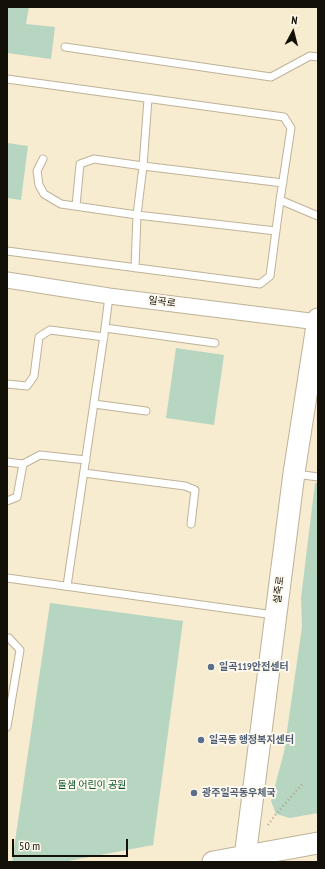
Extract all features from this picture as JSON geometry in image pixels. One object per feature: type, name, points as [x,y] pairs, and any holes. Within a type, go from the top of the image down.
[{"type":"main road","name":"설죽로","points":[[246,859],[294,473],[318,321]]},
{"type":"main road","points":[[213,862],[246,859],[318,843]]},
{"type":"street","name":"일곡로","points":[[7,280],[109,296],[318,321]]},
{"type":"lane","points":[[65,47],[271,77],[310,56],[318,57]]},
{"type":"lane","points":[[7,79],[284,117],[291,128],[270,276],[260,284],[7,251]]},
{"type":"lane","points":[[136,268],[137,215],[143,166],[148,99]]},
{"type":"lane","points":[[43,159],[38,171],[39,185],[44,194],[61,204],[137,215],[276,231]]},
{"type":"lane","points":[[76,206],[80,164],[94,159],[282,183]]},
{"type":"lane","points":[[280,200],[318,216]]},
{"type":"lane","points":[[67,586],[109,296]]},
{"type":"lane","points":[[105,328],[215,343]]},
{"type":"lane","points":[[7,384],[27,386],[34,376],[39,337],[50,330],[104,337]]},
{"type":"lane","points":[[94,404],[146,411]]},
{"type":"lane","points":[[7,462],[23,464],[40,455],[86,460]]},
{"type":"lane","points":[[7,501],[17,497],[23,464]]},
{"type":"lane","points":[[84,473],[185,486],[195,490],[191,524]]},
{"type":"lane","points":[[294,473],[318,477]]},
{"type":"lane","points":[[7,578],[276,615]]},
{"type":"lane","points":[[7,638],[9,638],[20,650],[7,727]]},
{"type":"path","points":[[267,826],[304,782]]},
{"type":"green space","points":[[7,7],[29,7],[26,24],[55,27],[51,59],[7,53]]},
{"type":"green space","points":[[7,143],[28,146],[21,200],[7,198]]},
{"type":"green space","points":[[176,348],[224,355],[214,425],[166,418]]},
{"type":"green space","points":[[315,483],[318,483],[318,813],[290,818],[276,814],[271,801],[284,752],[302,627],[301,598]]},
{"type":"green space","name":"돌샘 어린이 공원","points":[[50,603],[183,621],[153,845],[63,862],[12,862]]},
{"type":"place","name":"일곡119안전센터","points":[[211,667]]},
{"type":"place","name":"일곡동 행정복지센터","points":[[201,740]]},
{"type":"place","name":"광주일곡동우체국","points":[[194,793]]}]
